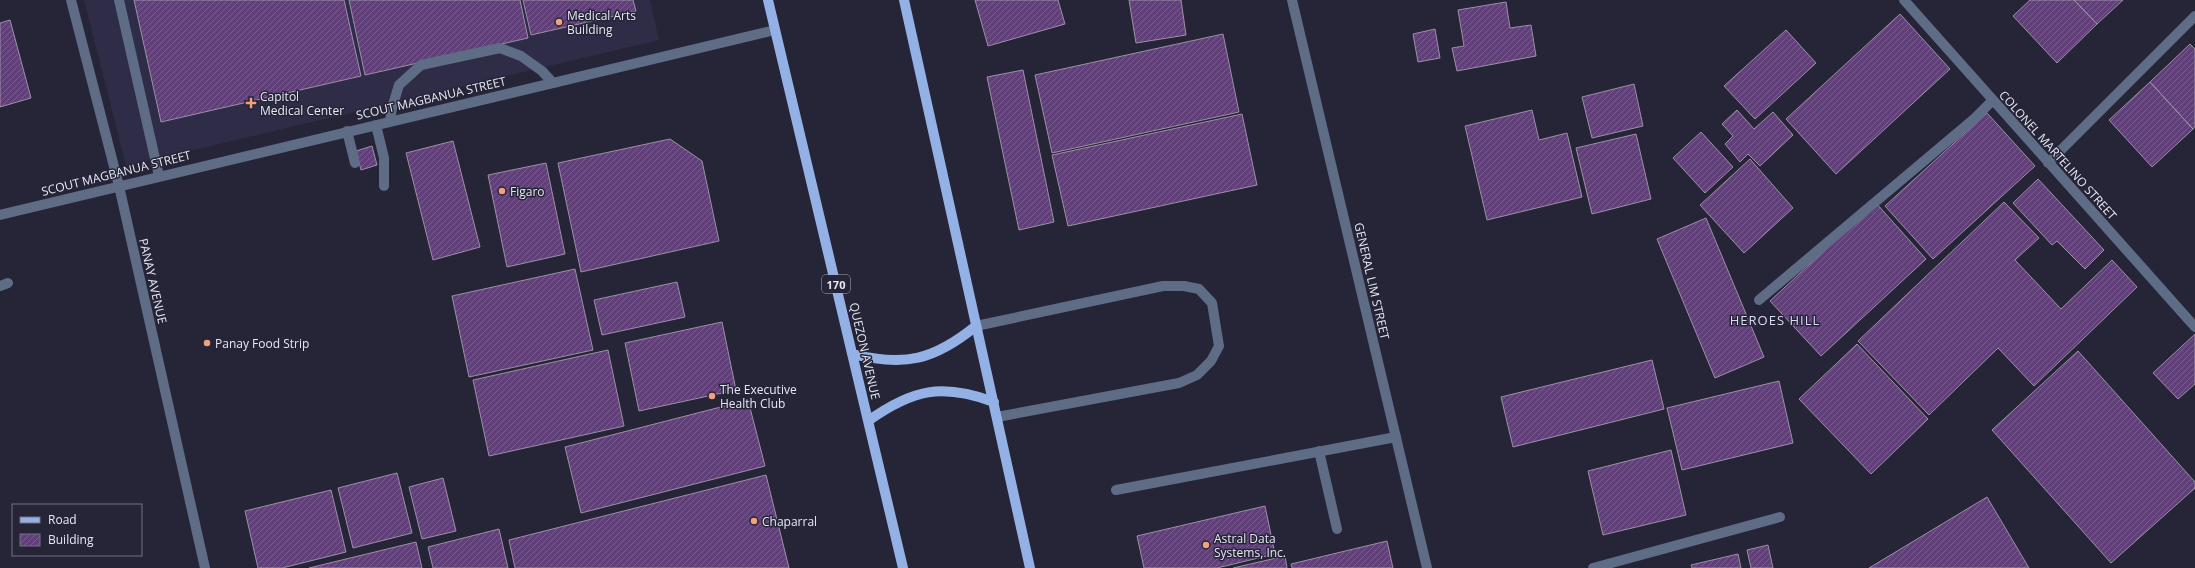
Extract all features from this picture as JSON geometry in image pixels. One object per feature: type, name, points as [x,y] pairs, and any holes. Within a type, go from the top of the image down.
[{"type":"main road","name":"QUEZON AVENUE","points":[[768,0],[903,568]]},
{"type":"main road","points":[[904,0],[1030,568]]},
{"type":"main road","points":[[852,354],[885,361],[905,361],[931,355],[955,343],[976,326]]},
{"type":"main road","points":[[868,421],[890,405],[922,393],[942,390],[968,393],[994,402]]},
{"type":"street","name":"PANAY AVENUE","points":[[72,0],[119,186],[204,568]]},
{"type":"street","points":[[119,0],[159,176]]},
{"type":"street","name":"GENERAL LIM STREET","points":[[1292,0],[1427,568]]},
{"type":"street","name":"COLONEL MARTELINO STREET","points":[[1904,0],[1992,101],[2195,327]]},
{"type":"street","points":[[2048,163],[2195,16]]},
{"type":"street","name":"SCOUT MAGBANUA STREET","points":[[0,215],[775,30]]},
{"type":"street","points":[[390,122],[392,108],[400,85],[421,65],[500,48],[521,56],[542,71],[553,83]]},
{"type":"street","points":[[1759,300],[1975,118],[1992,101]]},
{"type":"street","points":[[376,125],[384,158],[384,186]]},
{"type":"street","points":[[347,131],[355,163]]},
{"type":"street","points":[[976,326],[1163,286],[1184,286],[1199,289],[1212,303],[1219,346],[1211,361],[1197,375],[1179,382],[997,417]]},
{"type":"street","points":[[1116,490],[1396,437]]},
{"type":"street","points":[[1319,451],[1337,528]]},
{"type":"street","points":[[1593,568],[1780,516]]},
{"type":"shaded area","name":"Capitol Medical Center","points":[[84,0],[650,0],[659,40],[126,166]]},
{"type":"building","points":[[134,0],[344,0],[361,76],[161,122]]},
{"type":"building","name":"Capitol Medical Center","points":[[349,0],[520,0],[528,38],[365,75]]},
{"type":"building","name":"Medical Arts Building","points":[[523,0],[633,0],[636,11],[531,35]]},
{"type":"building","points":[[975,0],[1058,0],[1065,24],[988,46]]},
{"type":"building","points":[[1129,0],[1181,0],[1186,35],[1136,43]]},
{"type":"building","points":[[2030,0],[2074,0],[2097,24],[2057,63],[2013,16]]},
{"type":"building","points":[[2074,0],[2123,0],[2097,24]]},
{"type":"building","points":[[1506,2],[1510,28],[1531,25],[1536,56],[1457,71],[1452,48],[1464,46],[1458,10]]},
{"type":"building","points":[[1900,14],[1950,69],[1836,174],[1786,119]]},
{"type":"building","points":[[10,20],[31,98],[0,107],[0,23]]},
{"type":"building","points":[[1435,29],[1440,58],[1418,62],[1413,34]]},
{"type":"building","points":[[1786,30],[1816,63],[1755,119],[1724,86]]},
{"type":"building","points":[[1223,34],[1239,112],[1052,153],[1035,75]]},
{"type":"building","points":[[2190,44],[2195,49],[2195,126],[2193,129],[2150,82]]},
{"type":"building","points":[[1023,70],[1054,222],[1019,230],[987,77]]},
{"type":"building","points":[[2150,82],[2193,129],[2152,167],[2109,120]]},
{"type":"building","points":[[1634,84],[1643,126],[1592,138],[1582,97]]},
{"type":"building","points":[[1532,110],[1539,140],[1567,133],[1582,197],[1487,220],[1465,126]]},
{"type":"building","points":[[1737,110],[1754,129],[1773,112],[1793,135],[1760,166],[1748,154],[1740,162],[1725,144],[1733,136],[1722,124]]},
{"type":"building","points":[[1987,113],[2035,166],[1933,259],[1885,206]]},
{"type":"building","points":[[1242,114],[1257,185],[1068,226],[1052,155]]},
{"type":"building","points":[[1701,132],[1733,167],[1705,193],[1673,158]]},
{"type":"building","points":[[1636,134],[1651,199],[1592,214],[1576,148]]},
{"type":"building","points":[[670,139],[702,161],[719,241],[581,272],[558,163]]},
{"type":"building","points":[[453,141],[480,247],[433,260],[406,153]]},
{"type":"building","points":[[372,146],[377,165],[361,170],[356,151]]},
{"type":"building","points":[[1750,159],[1793,208],[1744,253],[1700,205]]},
{"type":"building","points":[[546,163],[565,254],[507,267],[488,175]]},
{"type":"building","points":[[2038,179],[2104,250],[2085,269],[2057,241],[2052,245],[2013,203]]},
{"type":"building","points":[[2004,202],[2039,238],[2015,260],[2061,309],[2112,260],[2137,287],[2034,386],[1998,348],[1929,415],[1858,341]]},
{"type":"building","points":[[1876,203],[1926,259],[1821,356],[1770,301]]},
{"type":"building","points":[[1706,218],[1764,357],[1715,378],[1657,239]]},
{"type":"building","points":[[575,269],[593,350],[469,377],[452,296]]},
{"type":"building","points":[[677,282],[685,317],[602,335],[594,300]]},
{"type":"building","points":[[722,322],[736,390],[639,411],[625,343]]},
{"type":"building","points":[[2195,334],[2195,384],[2178,399],[2153,373]]},
{"type":"building","points":[[1857,344],[1928,419],[1871,474],[1799,399]]},
{"type":"building","points":[[608,350],[624,426],[489,456],[473,380]]},
{"type":"building","points":[[2078,351],[2195,482],[2195,488],[2111,563],[1992,430]]},
{"type":"building","points":[[1652,360],[1664,409],[1513,447],[1501,397]]},
{"type":"building","points":[[1779,381],[1793,443],[1682,470],[1667,408]]},
{"type":"building","points":[[748,400],[765,466],[581,513],[565,447]]},
{"type":"building","points":[[1671,450],[1686,515],[1603,535],[1588,471]]},
{"type":"building","points":[[397,473],[412,533],[353,548],[338,488]]},
{"type":"building","points":[[766,475],[789,568],[515,568],[509,540]]},
{"type":"building","points":[[443,478],[456,531],[422,539],[409,487]]},
{"type":"building","points":[[331,490],[346,552],[282,568],[258,568],[245,511]]},
{"type":"building","points":[[1987,497],[2029,568],[1869,568]]},
{"type":"building","name":"Astral Data Systems, Inc.","points":[[1265,506],[1275,554],[1217,568],[1144,568],[1137,536]]},
{"type":"building","points":[[499,529],[508,568],[433,568],[428,547]]},
{"type":"building","points":[[1387,541],[1393,568],[1292,568],[1291,564]]},
{"type":"building","points":[[416,542],[422,568],[309,568]]},
{"type":"building","points":[[1768,545],[1773,568],[1751,568],[1747,550]]},
{"type":"building","points":[[1738,554],[1741,568],[1692,568],[1691,565]]},
{"type":"building","points":[[1285,556],[1287,568],[1233,568]]},
{"type":"place","name":"Medical Arts Building","points":[[559,22]]},
{"type":"place","name":"Capitol Medical Center","points":[[251,103]]},
{"type":"place","name":"Figaro","points":[[502,191]]},
{"type":"place","name":"Panay Food Strip","points":[[207,343]]},
{"type":"place","name":"The Executive Health Club","points":[[712,396]]},
{"type":"place","name":"Chaparral","points":[[754,521]]},
{"type":"place","name":"Astral Data Systems, Inc.","points":[[1206,545]]},
{"type":"district","name":"HEROES HILL","points":[[1775,320]]}]
